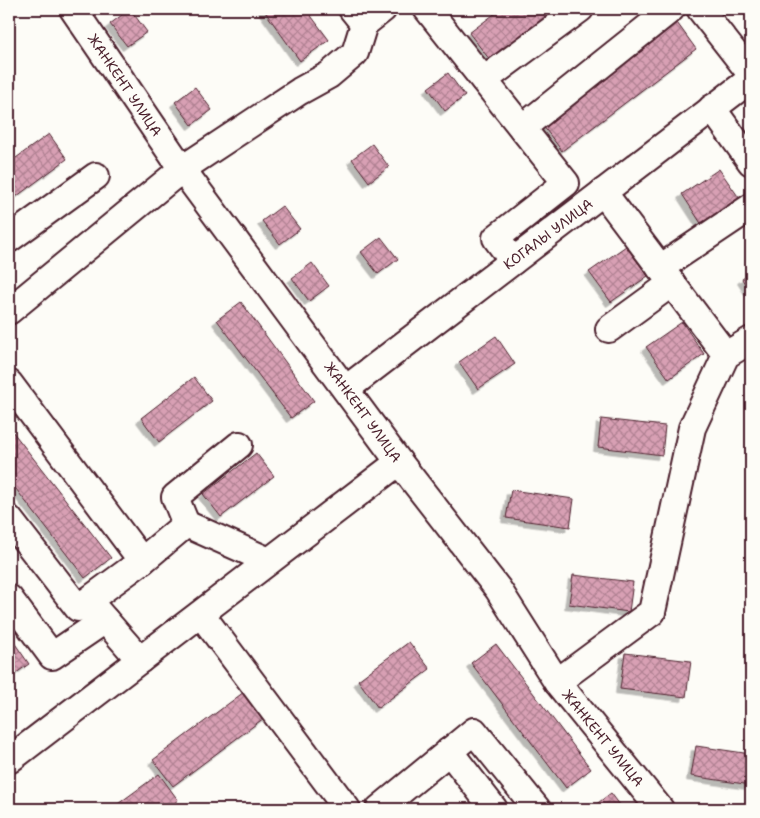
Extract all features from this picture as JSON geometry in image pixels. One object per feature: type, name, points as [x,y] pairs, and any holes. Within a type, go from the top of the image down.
[{"type":"street","name":"ЖАНКЕНТ УЛИЦА","points":[[73,9],[182,169],[399,462],[498,589],[557,682],[660,809]]},
{"type":"street","points":[[427,9],[566,184],[496,238],[513,261]]},
{"type":"street","points":[[484,80],[580,9]]},
{"type":"street","points":[[522,128],[671,9]]},
{"type":"street","points":[[700,9],[751,74]]},
{"type":"street","points":[[9,312],[182,169],[335,69],[355,53],[366,14]]},
{"type":"street","name":"КОГАЛЫ УЛИЦА","points":[[346,389],[751,79]]},
{"type":"street","points":[[712,108],[751,162]]},
{"type":"street","points":[[9,239],[96,176]]},
{"type":"street","points":[[603,192],[726,355]]},
{"type":"street","points":[[609,328],[666,276],[751,207]]},
{"type":"street","points":[[557,682],[652,612],[692,428],[726,355],[751,340]]},
{"type":"street","points":[[9,383],[142,561]]},
{"type":"street","points":[[239,445],[175,497],[186,524],[269,561]]},
{"type":"street","points":[[9,760],[399,462]]},
{"type":"street","points":[[9,519],[78,608],[142,561],[186,524]]},
{"type":"street","points":[[9,598],[52,656],[105,620]]},
{"type":"street","points":[[88,601],[140,660]]},
{"type":"street","points":[[201,614],[347,809]]},
{"type":"street","points":[[379,809],[474,731],[537,809]]},
{"type":"street","points":[[449,751],[494,809]]},
{"type":"building","points":[[130,9],[147,32],[127,46],[110,24]]},
{"type":"building","points":[[263,9],[306,9],[329,40],[300,61]]},
{"type":"building","points":[[501,9],[557,9],[490,60],[469,33]]},
{"type":"building","points":[[675,20],[696,49],[562,151],[540,122]]},
{"type":"building","points":[[448,73],[465,96],[445,111],[428,88]]},
{"type":"building","points":[[195,87],[212,110],[192,125],[175,102]]},
{"type":"building","points":[[49,134],[67,159],[9,202],[9,163]]},
{"type":"building","points":[[372,144],[389,167],[369,182],[352,159]]},
{"type":"building","points":[[719,169],[742,202],[704,228],[682,194]]},
{"type":"building","points":[[282,206],[300,229],[280,244],[262,221]]},
{"type":"building","points":[[381,237],[398,259],[378,274],[361,252]]},
{"type":"building","points":[[626,246],[648,276],[611,302],[589,272]]},
{"type":"building","points":[[312,263],[329,286],[309,301],[292,278]]},
{"type":"building","points":[[751,273],[751,293],[742,279]]},
{"type":"building","points":[[241,302],[314,401],[291,418],[217,320]]},
{"type":"building","points":[[682,322],[704,354],[669,379],[646,347]]},
{"type":"building","points":[[496,336],[515,364],[478,389],[459,362]]},
{"type":"building","points":[[194,377],[212,401],[159,442],[141,418]]},
{"type":"building","points":[[601,419],[665,426],[662,455],[598,447]]},
{"type":"building","points":[[9,427],[111,558],[85,578],[9,480]]},
{"type":"building","points":[[256,453],[274,476],[221,517],[203,494]]},
{"type":"building","points":[[511,490],[574,499],[570,527],[506,518]]},
{"type":"building","points":[[573,575],[633,582],[629,612],[569,604]]},
{"type":"building","points":[[9,635],[29,664],[9,678]]},
{"type":"building","points":[[409,642],[430,669],[378,708],[358,680]]},
{"type":"building","points":[[496,644],[591,769],[566,788],[471,663]]},
{"type":"building","points":[[625,653],[691,661],[686,697],[620,689]]},
{"type":"building","points":[[248,689],[268,715],[173,786],[153,760]]},
{"type":"building","points":[[696,746],[751,754],[751,785],[691,776]]},
{"type":"building","points":[[159,774],[178,800],[166,809],[111,809]]},
{"type":"building","points":[[611,793],[623,809],[590,809]]}]
